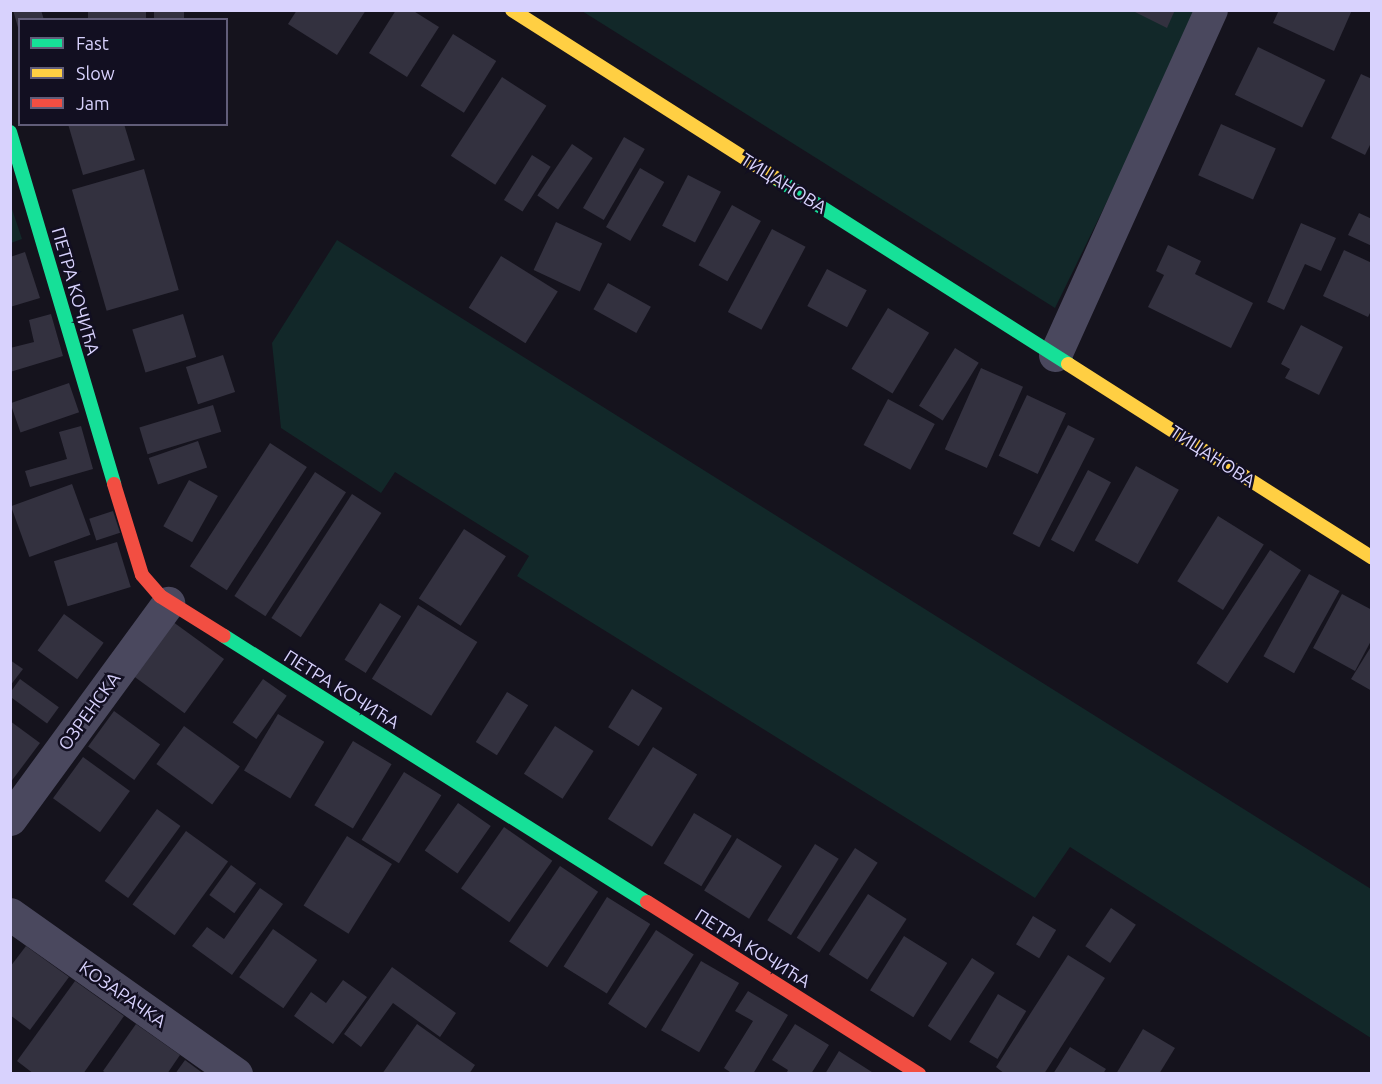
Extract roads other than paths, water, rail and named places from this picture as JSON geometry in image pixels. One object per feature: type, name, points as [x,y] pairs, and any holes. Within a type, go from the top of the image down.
[{"type":"street","name":"ТИЦАНОВА","points":[[512,10],[1371,558]]},
{"type":"street","points":[[1055,355],[1210,10]]},
{"type":"street","name":"ПЕТРА КОЧИЋА","points":[[10,132],[135,555],[142,575],[168,603],[919,1074]]},
{"type":"street","name":"ОЗРЕНСКА","points":[[10,819],[168,603]]},
{"type":"street","name":"КОЗАРАЧКА","points":[[10,914],[236,1074]]}]
